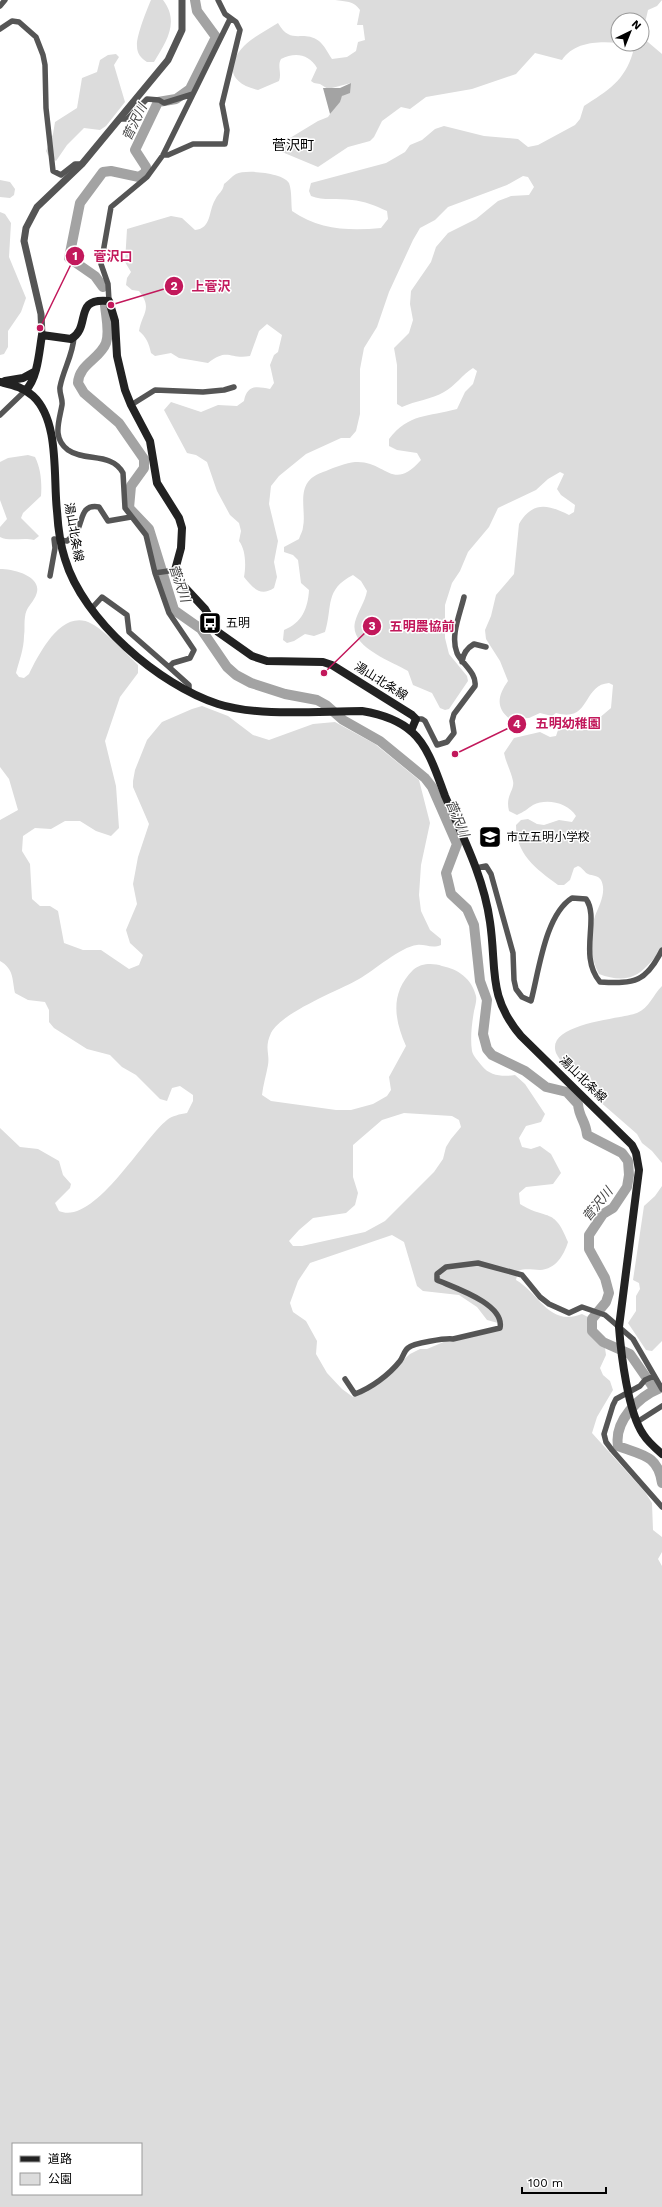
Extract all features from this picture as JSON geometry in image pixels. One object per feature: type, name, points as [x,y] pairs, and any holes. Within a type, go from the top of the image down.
[{"type":"main road","points":[[26,390],[30,386],[42,336],[67,339],[74,337],[90,302],[99,300],[109,301],[115,321],[118,363],[130,405],[150,441],[157,483],[180,518],[182,528],[181,548],[171,570]]},
{"type":"main road","name":"湯山北条線","points":[[0,382],[23,378],[34,372]]},
{"type":"main road","name":"湯山北条線","points":[[0,382],[26,390],[39,403],[49,425],[61,540],[69,571],[91,609],[111,632],[137,656],[167,680],[189,692],[218,704],[254,711],[362,711],[379,713],[396,720],[411,731],[424,748],[476,868],[490,922],[496,991],[509,1022],[521,1036],[619,1131],[636,1153],[639,1170],[619,1327],[630,1395],[636,1419],[643,1434],[662,1454]]},
{"type":"main road","name":"湯山北条線","points":[[171,570],[182,587],[205,609],[218,632],[252,656],[267,661],[323,662],[332,665],[384,696],[416,719]]},
{"type":"main road","points":[[411,731],[416,719]]},
{"type":"street","points":[[0,6],[6,0]]},
{"type":"street","points":[[42,336],[41,314],[24,241],[26,228],[37,207],[82,164],[174,50],[180,39],[184,22],[182,0]]},
{"type":"street","points":[[163,155],[168,155],[193,144],[225,144],[227,130],[222,104],[235,47],[240,36],[238,26],[230,19],[218,0]]},
{"type":"street","points":[[109,301],[108,284],[101,264],[111,207],[147,177],[163,155],[230,19]]},
{"type":"street","points":[[0,29],[12,21],[19,22],[30,31],[40,46],[46,65],[45,100],[53,171],[61,175],[75,164],[82,164]]},
{"type":"street","points":[[119,119],[127,119],[147,99],[174,101],[193,94]]},
{"type":"street","points":[[74,337],[74,345],[60,388],[62,404],[57,428],[58,437],[66,448],[72,452],[112,461],[121,468],[125,479],[124,502],[131,517],[146,535],[169,613],[194,650],[190,658],[173,663],[170,667]]},
{"type":"street","points":[[130,405],[155,390],[203,392],[224,390],[234,387]]},
{"type":"street","points":[[0,415],[26,390]]},
{"type":"street","points":[[50,576],[55,548],[54,540],[67,542],[73,536],[80,524],[82,514],[91,507],[100,507],[108,521],[131,517]]},
{"type":"street","points":[[157,573],[171,570]]},
{"type":"street","points":[[91,609],[102,597],[124,612],[129,618],[130,632],[189,685],[189,692]]},
{"type":"street","points":[[416,719],[425,721],[437,745],[447,742],[451,739],[454,733],[452,721],[454,714],[475,686],[473,676],[462,662],[457,652],[455,637],[464,597]]},
{"type":"street","points":[[462,662],[463,655],[468,647],[474,644],[486,647]]},
{"type":"street","points":[[476,868],[486,866],[491,874],[513,953],[514,980],[516,988],[522,997],[531,1002],[548,936],[557,912],[572,898],[586,899],[590,904],[588,944],[590,962],[595,976],[600,982],[633,981],[644,978],[655,965],[662,950]]},
{"type":"street","points":[[345,1379],[355,1394],[367,1390],[400,1361],[408,1347],[415,1344],[446,1338],[453,1339],[500,1328],[501,1321],[499,1315],[487,1303],[437,1280],[439,1270],[458,1264],[478,1263],[522,1275],[540,1297],[549,1304],[569,1313],[582,1307],[605,1315],[633,1339],[654,1378],[662,1389]]},
{"type":"street","points":[[654,1378],[645,1380],[630,1395],[616,1399],[604,1434],[606,1442],[662,1507]]},
{"type":"street","points":[[636,1419],[662,1406]]},
{"type":"green space","points":[[151,0],[163,0],[168,8],[171,24],[167,39],[154,62],[147,62],[139,54],[137,42],[142,23]]},
{"type":"green space","points":[[335,0],[662,0],[657,6],[648,10],[648,12],[610,12],[610,42],[602,42],[580,46],[573,49],[562,60],[535,53],[516,74],[472,89],[426,97],[410,109],[401,107],[382,121],[374,137],[370,141],[348,147],[318,167],[282,152],[272,145],[272,141],[277,138],[290,138],[318,121],[328,117],[351,83],[328,89],[320,84],[314,83],[311,81],[317,68],[314,63],[306,57],[291,55],[281,59],[279,64],[279,81],[258,90],[242,84],[236,79],[233,74],[234,61],[244,46],[278,23],[283,30],[292,36],[307,36],[319,41],[332,59],[347,57],[356,51],[358,42],[365,40],[363,25],[357,25],[360,10],[355,4]]},
{"type":"green space","points":[[650,44],[662,54],[662,954],[655,958],[636,975],[625,978],[613,978],[599,974],[594,961],[591,946],[593,923],[603,894],[603,885],[600,878],[588,874],[578,866],[574,868],[570,880],[564,885],[558,885],[528,860],[519,844],[516,825],[521,820],[528,819],[537,824],[544,825],[559,820],[572,822],[576,816],[563,805],[551,802],[533,805],[517,815],[509,811],[508,801],[513,787],[513,781],[504,753],[514,738],[540,732],[550,737],[556,736],[558,730],[554,724],[559,723],[569,727],[590,716],[594,720],[598,719],[611,708],[613,685],[609,683],[600,685],[575,713],[567,715],[556,713],[552,716],[540,713],[529,718],[510,719],[505,715],[500,706],[500,696],[508,681],[500,661],[486,639],[485,630],[491,616],[496,595],[514,574],[519,524],[524,516],[536,508],[542,507],[555,509],[569,515],[574,512],[575,505],[561,495],[557,489],[564,474],[560,472],[548,479],[536,490],[498,508],[489,527],[468,552],[460,571],[452,583],[445,605],[445,638],[449,654],[467,676],[468,681],[449,709],[445,710],[440,708],[432,693],[413,685],[408,671],[382,658],[358,639],[355,631],[355,622],[367,591],[361,581],[353,575],[338,587],[331,599],[325,632],[314,636],[305,634],[294,641],[287,643],[283,640],[284,630],[300,619],[303,614],[308,597],[309,590],[301,583],[298,560],[293,555],[284,552],[284,547],[299,539],[303,530],[303,498],[305,487],[316,475],[348,463],[355,462],[374,465],[396,475],[403,474],[421,460],[417,453],[397,450],[389,446],[389,439],[404,424],[412,420],[457,409],[465,392],[473,384],[477,371],[473,368],[452,387],[439,394],[402,407],[397,404],[397,365],[394,348],[409,333],[413,320],[410,304],[411,291],[431,262],[436,247],[448,233],[476,219],[498,201],[511,196],[529,195],[534,187],[528,177],[523,176],[507,185],[448,207],[435,220],[420,228],[389,292],[377,327],[364,348],[360,369],[360,414],[356,431],[350,438],[341,438],[306,454],[279,476],[271,486],[269,504],[278,541],[274,562],[277,577],[274,588],[265,592],[254,588],[244,577],[245,558],[239,541],[241,531],[239,523],[230,515],[217,491],[207,462],[196,455],[187,453],[164,410],[171,402],[201,412],[218,405],[237,406],[244,401],[247,392],[250,389],[260,387],[270,389],[274,383],[270,365],[274,355],[278,352],[282,335],[267,324],[259,331],[250,356],[238,357],[225,355],[215,358],[208,363],[179,358],[171,353],[155,356],[151,353],[147,340],[139,331],[146,307],[145,302],[139,291],[132,290],[126,285],[127,278],[131,272],[125,262],[127,229],[171,216],[182,218],[195,230],[200,229],[207,223],[216,198],[223,189],[224,184],[236,174],[248,172],[273,174],[286,180],[290,186],[292,211],[313,222],[324,226],[346,229],[381,228],[388,219],[387,211],[361,201],[316,198],[311,196],[309,191],[311,183],[386,163],[405,152],[410,145],[422,140],[435,129],[444,126],[484,136],[518,139],[528,147],[538,145],[575,125],[580,119],[584,106],[608,90],[620,78],[630,62],[633,52],[650,52]]},
{"type":"green space","points":[[116,54],[119,57],[114,65],[125,102],[106,126],[100,130],[84,128],[67,145],[56,161],[48,155],[46,151],[53,134],[55,122],[77,108],[82,78],[97,72],[100,60],[108,55]]},
{"type":"green space","points":[[0,180],[10,182],[15,189],[14,195],[10,198],[0,197]]},
{"type":"green space","points":[[0,212],[5,214],[11,223],[9,257],[26,298],[21,312],[8,331],[8,347],[4,354],[0,355]]},
{"type":"green space","points":[[28,455],[35,457],[39,466],[41,496],[23,513],[21,518],[39,536],[34,540],[0,537],[0,527],[7,519],[0,500],[0,462],[8,458]]},
{"type":"green space","points":[[0,569],[6,569],[28,576],[37,585],[37,591],[34,599],[27,609],[26,614],[23,646],[16,673],[19,677],[24,678],[29,674],[45,645],[53,635],[62,627],[71,622],[81,620],[92,624],[103,631],[138,665],[138,673],[120,697],[105,741],[116,786],[119,828],[111,836],[96,831],[80,821],[65,821],[51,829],[35,828],[23,836],[22,851],[30,864],[32,899],[40,906],[50,906],[58,911],[64,943],[83,950],[101,950],[129,969],[139,965],[143,955],[130,943],[126,930],[137,904],[133,884],[138,857],[149,824],[133,787],[133,781],[135,770],[147,740],[162,722],[202,706],[228,716],[253,735],[269,740],[313,724],[335,722],[375,744],[419,780],[430,823],[421,865],[419,895],[421,911],[430,930],[441,939],[441,945],[435,947],[417,945],[403,950],[359,979],[286,1017],[277,1025],[269,1038],[268,1065],[262,1095],[271,1101],[336,1110],[351,1110],[373,1104],[387,1096],[391,1090],[389,1077],[406,1046],[399,1026],[396,1006],[401,988],[413,970],[423,965],[431,964],[448,967],[459,972],[468,980],[474,990],[476,999],[471,1041],[472,1051],[476,1059],[485,1069],[493,1074],[501,1076],[515,1075],[525,1084],[545,1114],[541,1122],[526,1126],[519,1138],[522,1147],[531,1149],[540,1146],[551,1154],[561,1173],[553,1184],[526,1187],[519,1193],[520,1204],[554,1219],[563,1231],[568,1242],[562,1256],[551,1267],[540,1270],[526,1269],[518,1271],[516,1280],[553,1313],[571,1317],[582,1314],[588,1317],[589,1328],[592,1336],[605,1348],[606,1355],[600,1368],[603,1375],[610,1381],[613,1390],[597,1417],[592,1433],[645,1492],[652,1503],[653,1530],[662,1537],[662,1552],[658,1559],[662,1566],[662,2207],[0,2207],[0,1128],[20,1147],[38,1149],[59,1161],[63,1175],[71,1184],[70,1188],[55,1203],[59,1211],[73,1212],[87,1206],[102,1194],[117,1179],[157,1130],[171,1117],[187,1113],[193,1101],[193,1095],[180,1086],[172,1088],[167,1101],[160,1099],[136,1075],[122,1067],[110,1055],[87,1049],[54,1028],[49,1022],[49,1010],[45,1002],[28,1000],[15,993],[10,971],[5,964],[0,961],[0,820],[18,810],[9,779],[0,767]],"holes":[[[404,1113],[452,1116],[459,1120],[461,1127],[446,1147],[443,1159],[434,1172],[385,1221],[365,1232],[302,1246],[293,1246],[289,1241],[313,1218],[346,1213],[355,1205],[358,1193],[353,1177],[353,1145],[382,1120]],[[392,1235],[404,1242],[417,1286],[423,1291],[459,1295],[477,1307],[487,1320],[498,1323],[500,1329],[446,1341],[427,1349],[420,1349],[410,1354],[367,1392],[353,1397],[342,1389],[327,1373],[316,1354],[317,1341],[306,1321],[293,1312],[290,1303],[298,1281],[310,1263]]]},
{"type":"green space","points":[[662,986],[662,1163],[652,1151],[642,1143],[637,1134],[598,1100],[590,1076],[585,1071],[564,1066],[556,1053],[556,1043],[562,1035],[573,1029],[602,1020],[641,1011],[648,1005]]},
{"type":"green space","points":[[662,1186],[662,1341],[652,1351],[646,1350],[628,1323],[636,1311],[636,1296],[640,1289],[639,1283],[633,1280],[644,1206],[655,1196]]},
{"type":"shaded area","points":[[351,83],[350,93],[342,96],[340,102],[330,114],[323,88],[340,88]]},
{"type":"waterway","name":"菅沢川","points":[[103,287],[95,276],[69,258],[80,203],[103,172],[111,171],[139,177],[146,172],[146,167],[135,150],[158,102],[176,99],[190,89],[216,37],[197,11],[195,0]]},
{"type":"waterway","name":"菅沢川","points":[[105,305],[108,329],[106,343],[103,349],[82,371],[79,376],[78,383],[84,393],[119,423],[144,459],[144,468],[131,486],[129,508],[149,529],[174,610],[201,629],[227,667],[236,675],[251,683],[285,694],[317,700],[326,705],[343,720],[380,741],[425,778],[432,787],[457,844],[446,873],[451,894],[467,909],[474,925],[480,981],[487,1000],[483,1034],[487,1049],[492,1055],[525,1071],[546,1087],[567,1092],[578,1104],[587,1135],[622,1153],[628,1161],[629,1175],[627,1187],[613,1208],[603,1214],[589,1235],[589,1249],[605,1278],[609,1293],[606,1302],[592,1319],[592,1331],[603,1342],[630,1354],[655,1390]]},
{"type":"waterway","points":[[660,1388],[644,1397],[629,1411],[620,1428],[618,1446],[641,1454],[653,1461],[660,1474],[662,1483]]},
{"type":"place","name":"上菅沢","points":[[111,305]]},
{"type":"place","name":"菅沢口","points":[[40,328]]},
{"type":"place","name":"五明","points":[[210,623]]},
{"type":"place","name":"五明農協前","points":[[324,673]]},
{"type":"place","name":"五明幼稚園","points":[[455,754]]},
{"type":"place","name":"市立五明小学校","points":[[490,837]]},
{"type":"district","name":"菅沢町","points":[[293,145]]}]
